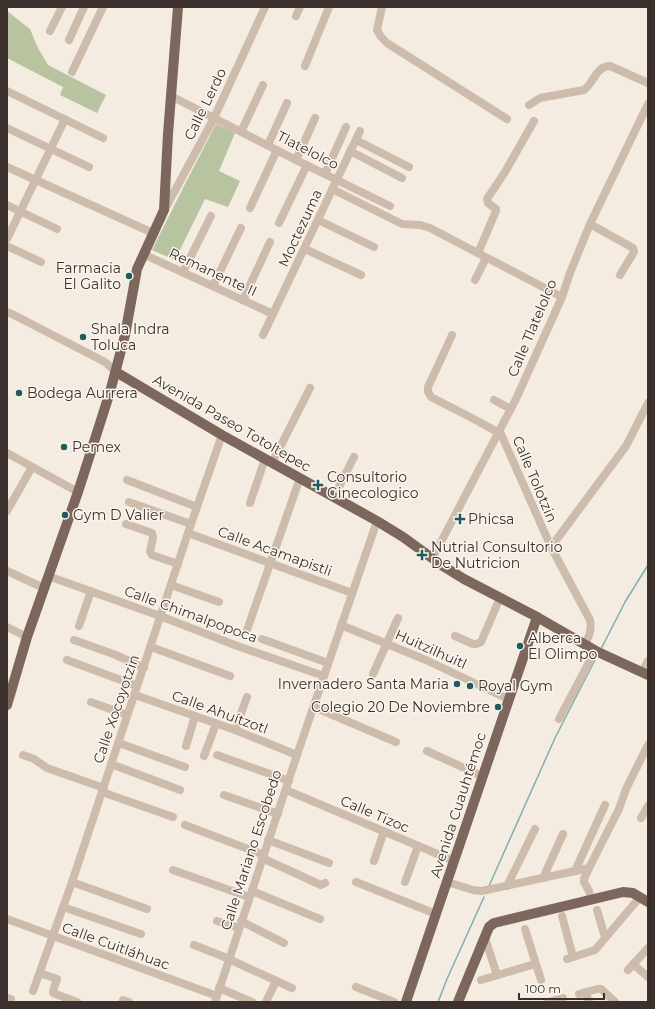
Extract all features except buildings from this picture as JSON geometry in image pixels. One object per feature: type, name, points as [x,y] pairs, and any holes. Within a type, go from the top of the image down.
[{"type":"main road","points":[[7,705],[27,637],[78,492],[116,372],[136,269],[164,210],[178,7]]},
{"type":"main road","name":"Avenida Paseo Totoltepec","points":[[116,372],[222,435],[377,521],[464,579],[537,617],[597,652],[645,674]]},
{"type":"main road","name":"Avenida Cuauhtémoc","points":[[406,1002],[537,617]]},
{"type":"main road","points":[[458,1002],[489,928],[494,923],[626,891],[633,893],[644,900]]},
{"type":"street","points":[[50,31],[62,7]]},
{"type":"street","points":[[69,40],[84,7]]},
{"type":"street","points":[[72,72],[103,7]]},
{"type":"street","name":"Calle Lerdo","points":[[164,210],[214,118],[265,7]]},
{"type":"street","points":[[296,16],[300,7]]},
{"type":"street","points":[[305,66],[329,7]]},
{"type":"street","points":[[382,7],[377,30],[387,43],[413,58],[433,73],[506,119]]},
{"type":"street","points":[[529,105],[540,98],[584,90],[587,88],[598,71],[606,66],[610,66],[648,83]]},
{"type":"street","points":[[241,132],[263,84]]},
{"type":"street","points":[[7,91],[103,138]]},
{"type":"street","name":"Tlatelolco","points":[[171,96],[390,206]]},
{"type":"street","points":[[268,145],[287,104]]},
{"type":"street","name":"Calle Tlatelolco","points":[[432,559],[511,409],[562,297],[590,224],[648,104]]},
{"type":"street","points":[[296,160],[315,118]]},
{"type":"street","points":[[7,239],[65,119]]},
{"type":"street","points":[[478,253],[496,212],[496,209],[488,203],[488,199],[508,168],[534,121]]},
{"type":"street","points":[[7,128],[89,167]]},
{"type":"street","points":[[325,174],[346,128]]},
{"type":"street","name":"Moctezuma","points":[[263,335],[360,131]]},
{"type":"street","points":[[356,140],[409,166]]},
{"type":"street","points":[[250,208],[277,150]]},
{"type":"street","points":[[350,151],[402,178]]},
{"type":"street","points":[[279,223],[307,165]]},
{"type":"street","points":[[7,167],[35,181],[153,233]]},
{"type":"street","points":[[332,190],[402,224],[420,225],[430,228],[562,297]]},
{"type":"street","points":[[7,205],[57,229]]},
{"type":"street","points":[[183,272],[211,216]]},
{"type":"street","points":[[318,220],[374,247]]},
{"type":"street","points":[[590,224],[633,248],[634,252],[620,275]]},
{"type":"street","points":[[212,286],[241,228]]},
{"type":"street","points":[[243,300],[270,242]]},
{"type":"street","points":[[7,246],[41,262]]},
{"type":"street","points":[[304,249],[361,275]]},
{"type":"street","name":"Remanente II","points":[[143,254],[273,314]]},
{"type":"street","points":[[475,280],[486,258]]},
{"type":"street","points":[[7,312],[105,362],[116,372]]},
{"type":"street","points":[[452,335],[430,382],[428,390],[429,395],[499,432]]},
{"type":"street","points":[[250,503],[268,461],[310,388]]},
{"type":"street","points":[[494,400],[511,409]]},
{"type":"street","points":[[550,547],[626,446],[648,403]]},
{"type":"street","name":"Calle Tolotzin","points":[[499,432],[518,471],[550,547],[590,620],[591,631],[585,645]]},
{"type":"street","name":"Calle Xocoyotzin","points":[[33,991],[72,882],[222,435]]},
{"type":"street","points":[[7,453],[78,492]]},
{"type":"street","points":[[334,497],[354,457]]},
{"type":"street","points":[[7,511],[32,467]]},
{"type":"street","points":[[247,630],[300,478]]},
{"type":"street","points":[[127,480],[198,507]]},
{"type":"street","points":[[129,502],[191,524]]},
{"type":"street","name":"Calle Mariano Escobedo","points":[[216,999],[268,840],[377,521]]},
{"type":"street","points":[[126,524],[152,533],[153,538],[150,551],[152,555],[178,564]]},
{"type":"street","name":"Calle Acamapistli","points":[[188,533],[352,594]]},
{"type":"street","points":[[7,571],[44,588]]},
{"type":"street","name":"Calle Chimalpopoca","points":[[48,576],[160,616],[240,647],[324,676]]},
{"type":"street","points":[[171,585],[219,602]]},
{"type":"street","points":[[79,626],[91,591]]},
{"type":"street","points":[[455,636],[473,644],[481,642],[500,598]]},
{"type":"street","points":[[373,674],[398,618]]},
{"type":"street","name":"Huitzilhuitl","points":[[341,625],[466,678],[508,699]]},
{"type":"street","points":[[7,627],[27,637]]},
{"type":"street","points":[[262,639],[328,663]]},
{"type":"street","points":[[74,640],[116,655],[144,668]]},
{"type":"street","points":[[150,647],[230,676]]},
{"type":"street","points":[[559,719],[597,652]]},
{"type":"street","points":[[67,660],[137,686]]},
{"type":"street","points":[[645,674],[648,661]]},
{"type":"street","name":"Calle Ahuítzotl","points":[[135,695],[235,730],[297,755]]},
{"type":"street","points":[[235,730],[247,697]]},
{"type":"street","points":[[91,702],[127,715]]},
{"type":"street","points":[[314,707],[396,742]]},
{"type":"street","points":[[186,746],[195,716]]},
{"type":"street","points":[[204,756],[216,724]]},
{"type":"street","points":[[119,743],[185,767]]},
{"type":"street","points":[[592,899],[584,882],[589,868],[617,814],[626,789],[648,745]]},
{"type":"street","points":[[427,751],[482,776]]},
{"type":"street","points":[[22,755],[34,759],[47,768],[173,817]]},
{"type":"street","points":[[217,755],[289,781]]},
{"type":"street","points":[[111,764],[180,790]]},
{"type":"street","name":"Calle Tizoc","points":[[286,790],[454,861]]},
{"type":"street","points":[[224,795],[278,814]]},
{"type":"street","points":[[575,871],[605,805]]},
{"type":"street","points":[[642,818],[648,806]]},
{"type":"street","points":[[184,825],[263,856],[321,885],[324,885],[325,883]]},
{"type":"street","points":[[507,886],[535,829]]},
{"type":"street","points":[[374,861],[384,832]]},
{"type":"street","points":[[543,878],[563,834]]},
{"type":"street","points":[[268,840],[329,863]]},
{"type":"street","points":[[405,882],[418,846]]},
{"type":"street","points":[[447,882],[477,891],[589,868]]},
{"type":"street","points":[[173,870],[320,918]]},
{"type":"street","points":[[72,882],[147,909]]},
{"type":"street","points":[[356,882],[436,914]]},
{"type":"street","points":[[562,916],[570,958],[595,950],[605,937],[644,900]]},
{"type":"street","points":[[63,907],[141,934]]},
{"type":"street","points":[[597,910],[605,937]]},
{"type":"street","name":"Calle Cuitláhuac","points":[[7,919],[216,999]]},
{"type":"street","points":[[217,921],[240,925],[284,943]]},
{"type":"street","points":[[525,929],[541,980]]},
{"type":"street","points":[[485,938],[497,975]]},
{"type":"street","points":[[194,945],[229,959],[292,988]]},
{"type":"street","points":[[648,948],[631,967],[648,977]]},
{"type":"street","points":[[481,980],[536,964]]},
{"type":"street","points":[[40,973],[57,979],[53,993],[77,1002]]},
{"type":"street","points":[[266,1002],[276,981]]},
{"type":"street","points":[[356,987],[394,1002]]},
{"type":"street","points":[[220,988],[252,1002]]},
{"type":"street","points":[[589,1002],[583,993],[597,989],[602,989],[615,1002]]},
{"type":"street","points":[[548,1002],[563,998]]},
{"type":"green space","points":[[7,11],[30,29],[38,48],[48,65],[106,95],[97,113],[60,95],[63,87],[7,58]]},
{"type":"green space","points":[[216,124],[235,133],[219,171],[240,181],[228,207],[205,199],[175,260],[152,250]]},
{"type":"waterway","points":[[601,649],[625,602],[648,565]]},
{"type":"waterway","points":[[489,886],[555,738],[597,656]]},
{"type":"waterway","points":[[438,1002],[484,897]]},
{"type":"place","name":"Farmacia El Galito","points":[[129,276]]},
{"type":"place","name":"Shala Indra Toluca","points":[[83,337]]},
{"type":"place","name":"Bodega Aurrera","points":[[19,393]]},
{"type":"place","name":"Pemex","points":[[64,447]]},
{"type":"place","name":"Consultorio Ginecologico","points":[[318,485]]},
{"type":"place","name":"Gym D Valier","points":[[65,515]]},
{"type":"place","name":"Phicsa","points":[[460,519]]},
{"type":"place","name":"Nutrial Consultorio De Nutricion","points":[[422,555]]},
{"type":"place","name":"Alberca El Olimpo","points":[[520,646]]},
{"type":"place","name":"Invernadero Santa Maria","points":[[457,684]]},
{"type":"place","name":"Royal Gym","points":[[470,686]]},
{"type":"place","name":"Colegio 20 De Noviembre","points":[[498,707]]}]
